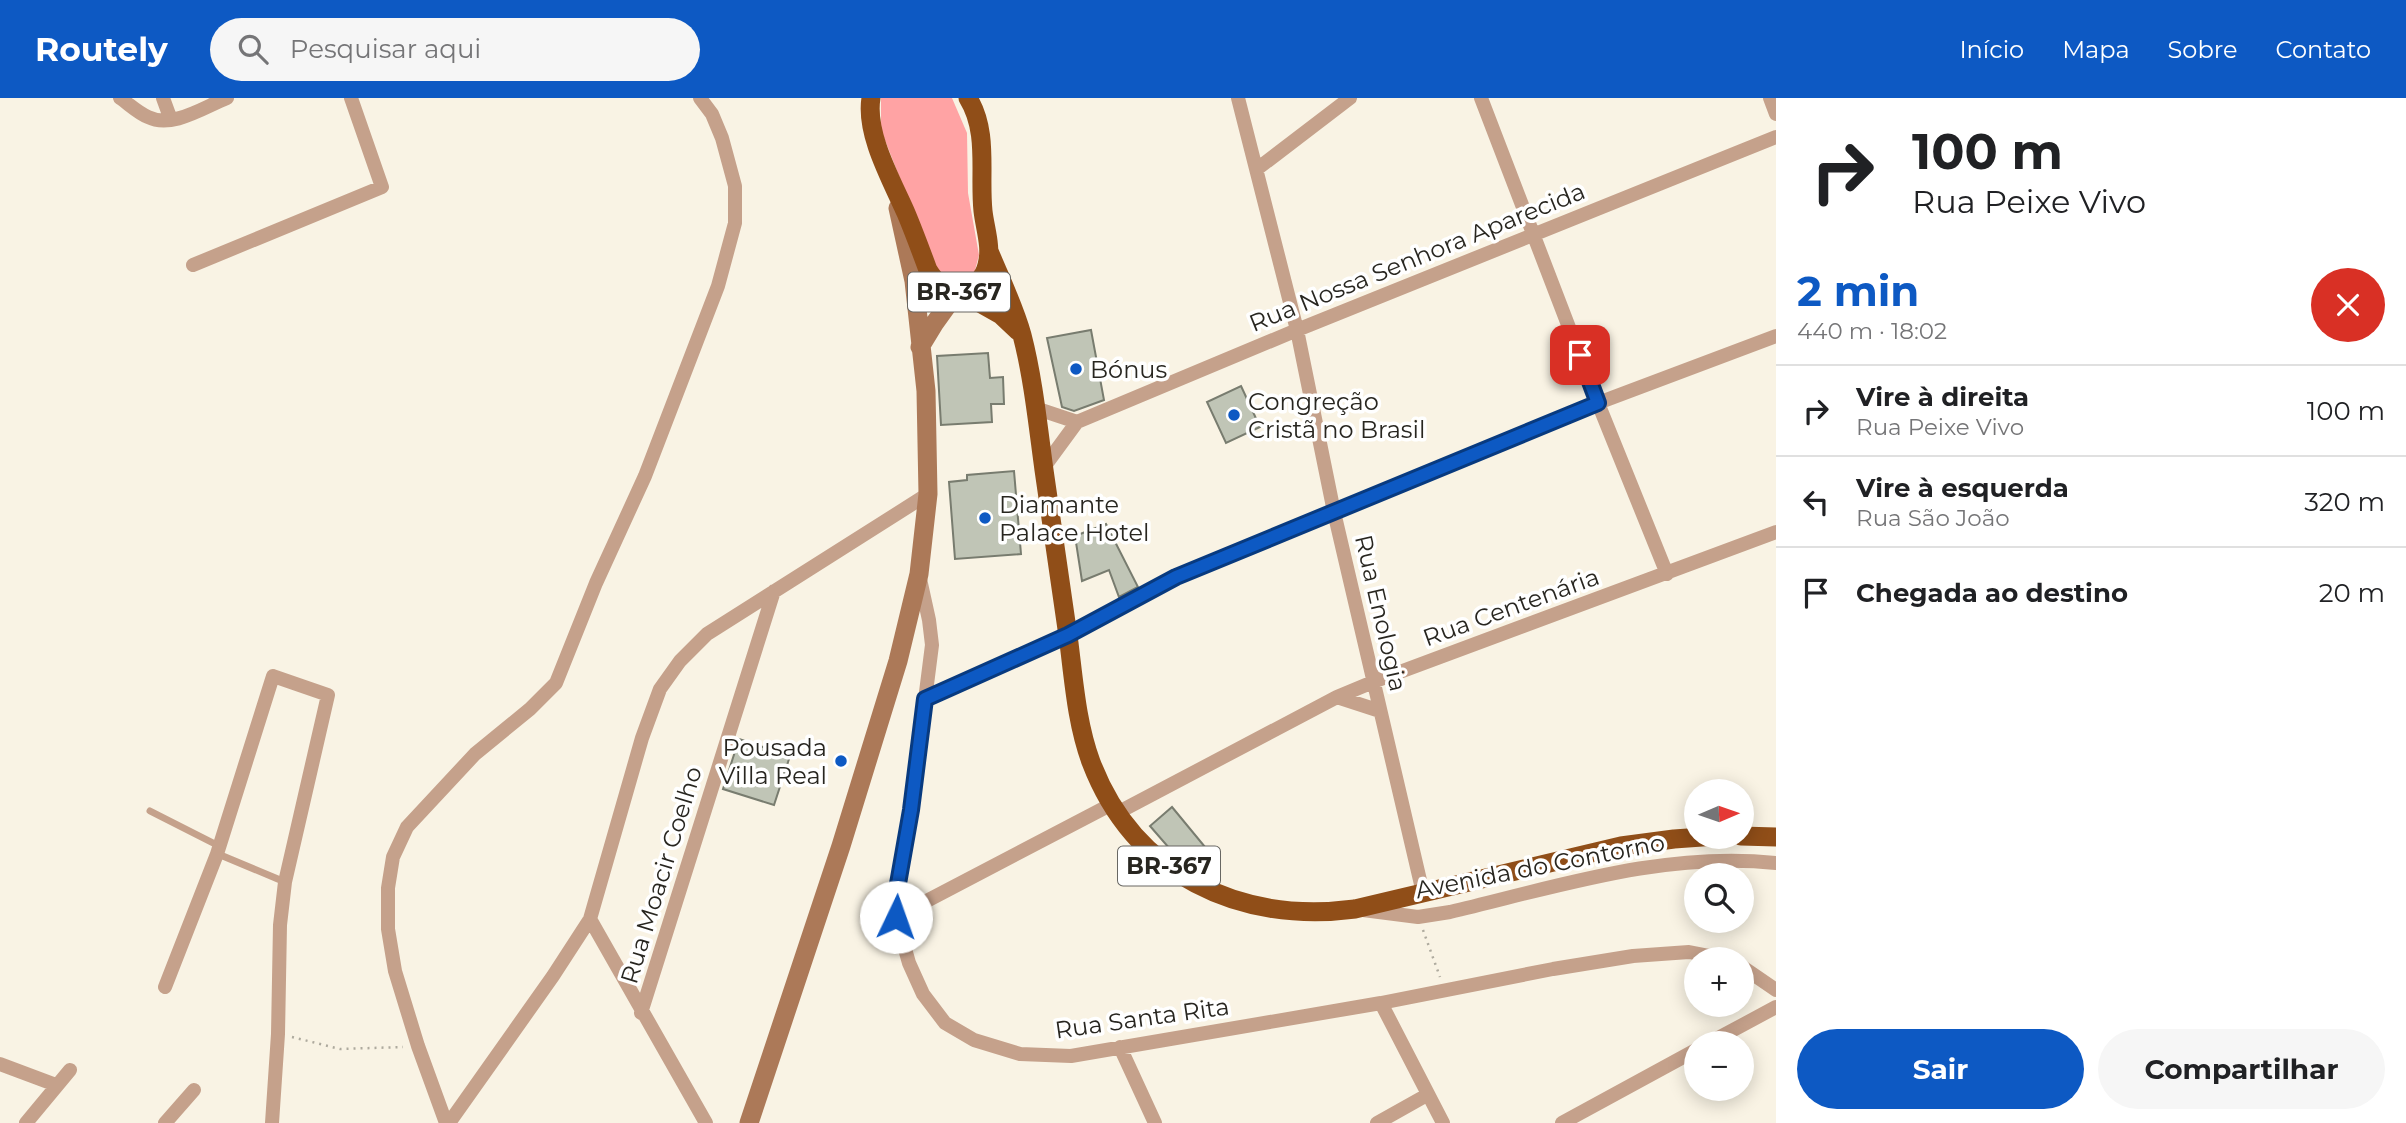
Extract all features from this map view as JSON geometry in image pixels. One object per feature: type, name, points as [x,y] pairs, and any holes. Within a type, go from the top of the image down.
[{"type":"highway","name":"BR-367","points":[[968,98],[981,132],[982,200],[989,251],[1021,334]]},
{"type":"highway","name":"BR-367","points":[[869,101],[872,128],[928,270],[936,282],[1001,315],[1021,334]]},
{"type":"highway","name":"BR-367","points":[[960,292],[978,283],[987,268],[989,251]]},
{"type":"highway","name":"Avenida do Contorno","points":[[1021,334],[1035,408],[1082,732],[1095,771],[1115,809],[1154,854],[1180,874],[1221,896],[1257,907],[1313,913],[1355,909],[1621,846],[1684,838]]},
{"type":"highway","points":[[1754,836],[1776,837]]},
{"type":"main road","points":[[749,1123],[841,846],[894,675],[919,574],[928,494],[926,391],[914,281],[889,176]]},
{"type":"main road","points":[[920,347],[960,292]]},
{"type":"street","points":[[120,98],[148,117],[161,121],[172,120],[227,98]]},
{"type":"street","points":[[163,98],[172,120]]},
{"type":"street","points":[[193,265],[382,187],[351,98]]},
{"type":"street","points":[[447,1123],[418,1046],[395,971],[388,929],[388,888],[393,857],[407,827],[475,754],[530,709],[556,683],[596,583],[645,476],[718,286],[735,223],[735,186],[722,138],[712,114],[700,98]]},
{"type":"street","name":"Rua Enologia","points":[[1238,98],[1297,330],[1334,512],[1423,893]]},
{"type":"street","points":[[1258,169],[1350,98]]},
{"type":"street","points":[[1481,98],[1667,574]]},
{"type":"street","points":[[1770,98],[1776,114]]},
{"type":"street","name":"Rua Nossa Senhora Aparecida","points":[[1077,422],[1297,330],[1776,137]]},
{"type":"street","points":[[925,699],[1068,635],[1176,577],[1598,403],[1776,337]]},
{"type":"street","points":[[1035,408],[1077,422],[1044,467]]},
{"type":"street","points":[[447,1123],[553,976],[590,919],[642,738],[660,689],[680,661],[707,634],[928,494]]},
{"type":"street","name":"Rua Centenária","points":[[896,917],[1337,697],[1776,532]]},
{"type":"street","name":"Rua Santa Rita","points":[[919,574],[932,645],[911,810],[896,895],[896,917],[909,963],[923,994],[945,1023],[974,1040],[1020,1054],[1071,1056],[1381,1003],[1553,969],[1665,952],[1684,952]]},
{"type":"street","name":"Rua Moacir Coelho","points":[[641,1013],[774,591]]},
{"type":"street","points":[[164,986],[218,850],[273,676],[328,695],[285,882],[280,925],[278,1034],[272,1123]]},
{"type":"street","points":[[1337,697],[1380,711]]},
{"type":"street","name":"Avenida do Contorno","points":[[1355,909],[1418,917],[1636,869],[1691,862],[1776,863]]},
{"type":"street","points":[[590,919],[641,1013],[706,1123]]},
{"type":"street","points":[[1754,975],[1776,990]]},
{"type":"street","points":[[1381,1003],[1443,1123]]},
{"type":"street","points":[[1731,1031],[1776,1007]]},
{"type":"street","points":[[1120,1047],[1155,1123]]},
{"type":"street","points":[[1562,1123],[1684,1057]]},
{"type":"street","points":[[0,1064],[56,1085]]},
{"type":"street","points":[[26,1123],[70,1070]]},
{"type":"street","points":[[166,1123],[194,1090]]},
{"type":"street","points":[[1377,1123],[1427,1095]]},
{"type":"lane","points":[[150,811],[218,850],[285,882]]},
{"type":"path","points":[[1418,917],[1445,990]]},
{"type":"path","points":[[278,1034],[340,1049],[418,1046]]},
{"type":"shaded area","points":[[881,98],[952,98],[967,133],[968,193],[979,255],[973,278],[964,287],[937,273],[881,130]]},
{"type":"building","name":"Bónus","points":[[1091,330],[1104,400],[1074,411],[1062,407],[1047,338]]},
{"type":"building","points":[[988,353],[990,378],[1003,377],[1004,404],[991,404],[992,422],[941,425],[937,356]]},
{"type":"building","name":"Congreção Cristã no Brasil","points":[[1241,386],[1260,427],[1226,443],[1207,402]]},
{"type":"building","name":"Diamante Palace Hotel","points":[[1014,471],[1021,554],[955,559],[949,482],[967,480],[967,475]]},
{"type":"building","points":[[1106,524],[1138,587],[1119,597],[1109,570],[1082,581],[1075,536]]},
{"type":"building","points":[[739,739],[790,756],[774,805],[723,789]]},
{"type":"building","points":[[1172,807],[1205,847],[1188,864],[1176,856],[1150,826]]},
{"type":"place","name":"Bónus","points":[[1076,369]]},
{"type":"place","name":"Congreção Cristã no Brasil","points":[[1234,415]]},
{"type":"place","name":"Diamante Palace Hotel","points":[[985,518]]},
{"type":"place","name":"Pousada Villa Real","points":[[841,761]]},
{"type":"route","points":[[896,917],[896,895],[911,810],[925,699],[1068,635],[1176,577],[1598,403],[1580,355]]}]
